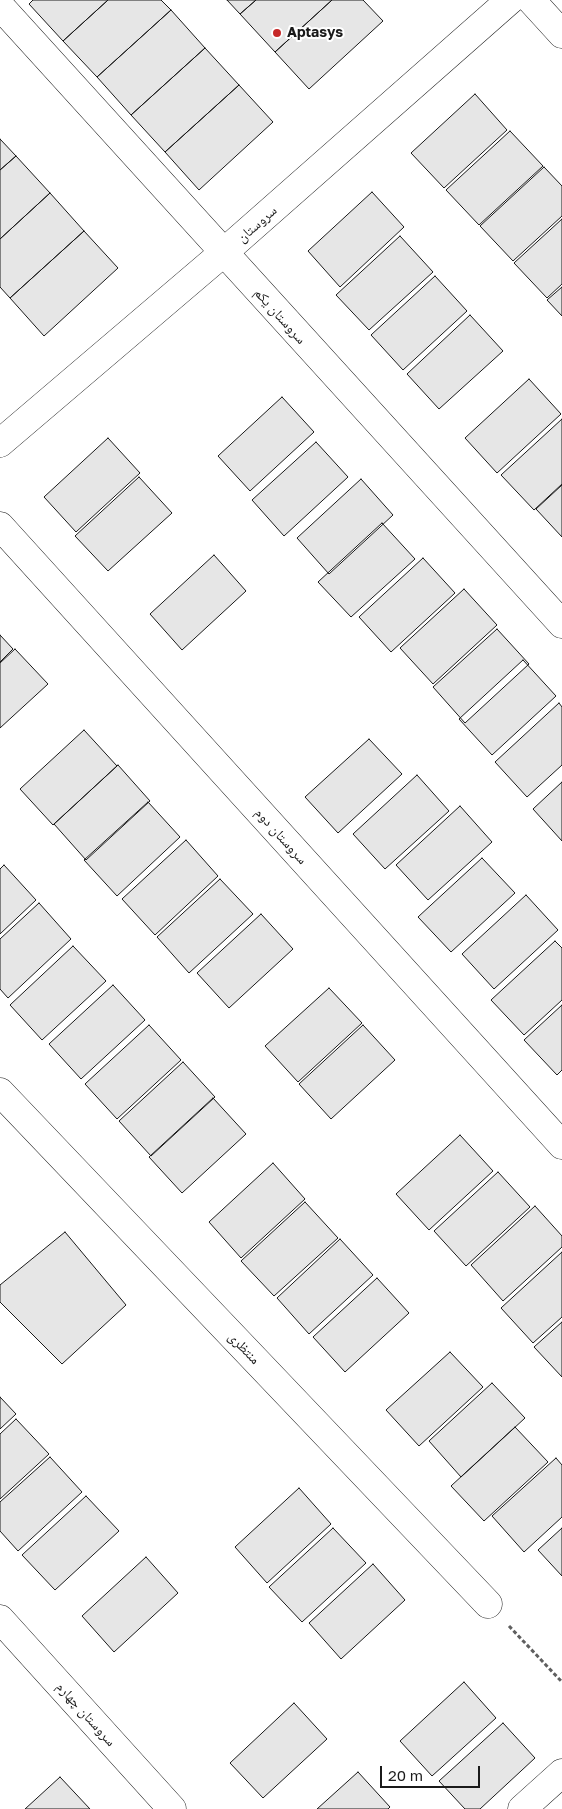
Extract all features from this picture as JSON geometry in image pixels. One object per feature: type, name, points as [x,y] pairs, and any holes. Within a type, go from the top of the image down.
[{"type":"street","name":"سروستان","points":[[0,443],[223,253],[510,0]]},
{"type":"street","points":[[531,0],[562,34]]},
{"type":"street","name":"سروستان یکم","points":[[0,6],[562,624]]},
{"type":"street","name":"سروستان دوم","points":[[0,526],[562,1145]]},
{"type":"street","name":"منتظری","points":[[0,1092],[488,1604]]},
{"type":"street","name":"سروستان چهارم","points":[[0,1619],[172,1809]]},
{"type":"street","points":[[522,1809],[562,1773]]},
{"type":"path","points":[[488,1604],[562,1682]]},
{"type":"building","points":[[33,0],[108,0],[63,41],[29,4]]},
{"type":"building","points":[[108,0],[161,0],[171,10],[97,77],[63,41]]},
{"type":"building","points":[[227,0],[256,0],[240,14]]},
{"type":"building","name":"Aptasys","points":[[256,0],[332,0],[275,52],[240,14]]},
{"type":"building","points":[[332,0],[363,0],[383,21],[309,89],[275,52]]},
{"type":"building","points":[[171,10],[205,48],[131,115],[97,77]]},
{"type":"building","points":[[205,48],[239,85],[165,152],[131,115]]},
{"type":"building","points":[[239,85],[273,122],[199,190],[165,152]]},
{"type":"building","points":[[475,94],[507,130],[444,188],[411,153]]},
{"type":"building","points":[[510,131],[543,166],[479,225],[446,190]]},
{"type":"building","points":[[0,139],[16,156],[0,170]]},
{"type":"building","points":[[16,156],[50,193],[0,239],[0,170]]},
{"type":"building","points":[[544,167],[562,186],[562,216],[513,261],[480,226]]},
{"type":"building","points":[[372,192],[404,227],[340,287],[308,251]]},
{"type":"building","points":[[50,193],[84,231],[10,298],[0,287],[0,239]]},
{"type":"building","points":[[562,219],[562,284],[547,298],[514,263]]},
{"type":"building","points":[[84,231],[118,268],[44,336],[10,298]]},
{"type":"building","points":[[400,236],[433,272],[369,330],[336,295]]},
{"type":"building","points":[[435,276],[467,311],[403,370],[371,335]]},
{"type":"building","points":[[562,287],[562,316],[547,300]]},
{"type":"building","points":[[470,315],[503,351],[439,409],[407,374]]},
{"type":"building","points":[[529,379],[561,414],[497,473],[465,438]]},
{"type":"building","points":[[282,397],[314,432],[250,491],[218,456]]},
{"type":"building","points":[[562,419],[562,484],[534,510],[501,475]]},
{"type":"building","points":[[108,438],[140,473],[76,532],[44,497]]},
{"type":"building","points":[[316,442],[348,477],[284,536],[252,500]]},
{"type":"building","points":[[139,477],[172,513],[108,571],[75,536]]},
{"type":"building","points":[[361,479],[393,515],[329,574],[297,538]]},
{"type":"building","points":[[562,485],[562,537],[536,509]]},
{"type":"building","points":[[382,523],[415,559],[351,617],[318,582]]},
{"type":"building","points":[[214,555],[246,591],[182,650],[150,614]]},
{"type":"building","points":[[423,558],[455,593],[391,652],[359,617]]},
{"type":"building","points":[[464,589],[497,625],[433,684],[400,648]]},
{"type":"building","points":[[497,629],[529,664],[465,723],[433,687]]},
{"type":"building","points":[[0,635],[13,649],[0,662]]},
{"type":"building","points":[[15,649],[48,684],[0,728],[0,663]]},
{"type":"building","points":[[523,660],[556,696],[492,755],[459,719]]},
{"type":"building","points":[[559,703],[562,707],[562,765],[527,797],[495,762]]},
{"type":"building","points":[[84,730],[117,766],[53,825],[20,789]]},
{"type":"building","points":[[369,739],[402,774],[338,833],[305,797]]},
{"type":"building","points":[[118,765],[150,801],[86,860],[54,824]]},
{"type":"building","points":[[417,775],[449,811],[385,869],[353,834]]},
{"type":"building","points":[[562,782],[562,841],[533,809]]},
{"type":"building","points":[[148,802],[180,837],[117,896],[84,860]]},
{"type":"building","points":[[460,806],[492,842],[428,900],[396,865]]},
{"type":"building","points":[[186,840],[218,876],[155,935],[122,899]]},
{"type":"building","points":[[482,858],[515,893],[451,952],[418,917]]},
{"type":"building","points":[[4,865],[36,900],[0,934],[0,869]]},
{"type":"building","points":[[220,879],[253,914],[189,973],[157,937]]},
{"type":"building","points":[[526,895],[558,930],[494,989],[462,954]]},
{"type":"building","points":[[39,903],[71,939],[8,998],[0,989],[0,939]]},
{"type":"building","points":[[261,914],[293,949],[229,1008],[197,973]]},
{"type":"building","points":[[555,941],[562,948],[562,1000],[524,1035],[491,1000]]},
{"type":"building","points":[[73,946],[106,981],[42,1040],[10,1005]]},
{"type":"building","points":[[113,985],[145,1020],[81,1079],[49,1044]]},
{"type":"building","points":[[329,988],[362,1023],[298,1082],[265,1046]]},
{"type":"building","points":[[562,1005],[562,1070],[557,1075],[524,1040]]},
{"type":"building","points":[[149,1025],[181,1060],[117,1119],[85,1084]]},
{"type":"building","points":[[363,1025],[395,1060],[331,1119],[299,1084]]},
{"type":"building","points":[[183,1062],[215,1097],[151,1156],[119,1121]]},
{"type":"building","points":[[213,1098],[246,1134],[182,1193],[149,1157]]},
{"type":"building","points":[[460,1135],[493,1171],[429,1230],[396,1194]]},
{"type":"building","points":[[273,1163],[305,1199],[241,1258],[209,1222]]},
{"type":"building","points":[[498,1172],[530,1207],[466,1266],[434,1231]]},
{"type":"building","points":[[305,1202],[338,1238],[274,1296],[241,1261]]},
{"type":"building","points":[[535,1206],[562,1236],[562,1247],[503,1301],[471,1265]]},
{"type":"building","points":[[65,1232],[126,1305],[62,1364],[0,1302],[0,1285]]},
{"type":"building","points":[[340,1239],[373,1275],[309,1334],[277,1298]]},
{"type":"building","points":[[562,1252],[562,1317],[533,1343],[501,1308]]},
{"type":"building","points":[[377,1278],[409,1313],[345,1372],[313,1337]]},
{"type":"building","points":[[562,1322],[562,1377],[534,1347]]},
{"type":"building","points":[[450,1352],[483,1387],[419,1446],[386,1410]]},
{"type":"building","points":[[492,1383],[525,1418],[461,1477],[429,1441]]},
{"type":"building","points":[[0,1397],[16,1414],[0,1429]]},
{"type":"building","points":[[16,1419],[49,1454],[0,1499],[0,1434]]},
{"type":"building","points":[[515,1427],[548,1462],[484,1521],[451,1486]]},
{"type":"building","points":[[50,1457],[82,1492],[18,1551],[0,1531],[0,1502]]},
{"type":"building","points":[[556,1458],[562,1465],[562,1517],[524,1552],[492,1516]]},
{"type":"building","points":[[299,1488],[331,1524],[267,1583],[235,1547]]},
{"type":"building","points":[[86,1496],[119,1531],[55,1590],[22,1555]]},
{"type":"building","points":[[333,1528],[366,1563],[302,1622],[269,1587]]},
{"type":"building","points":[[562,1528],[562,1576],[538,1550]]},
{"type":"building","points":[[146,1557],[178,1593],[114,1652],[82,1616]]},
{"type":"building","points":[[373,1564],[405,1600],[341,1659],[309,1623]]},
{"type":"building","points":[[464,1682],[496,1718],[432,1776],[400,1741]]},
{"type":"building","points":[[294,1703],[327,1739],[263,1798],[230,1763]]},
{"type":"building","points":[[503,1723],[535,1758],[480,1809],[465,1809],[439,1781]]},
{"type":"building","points":[[358,1772],[390,1807],[388,1809],[317,1809]]},
{"type":"building","points":[[60,1777],[90,1809],[25,1809]]},
{"type":"place","name":"Aptasys","points":[[277,33]]}]
